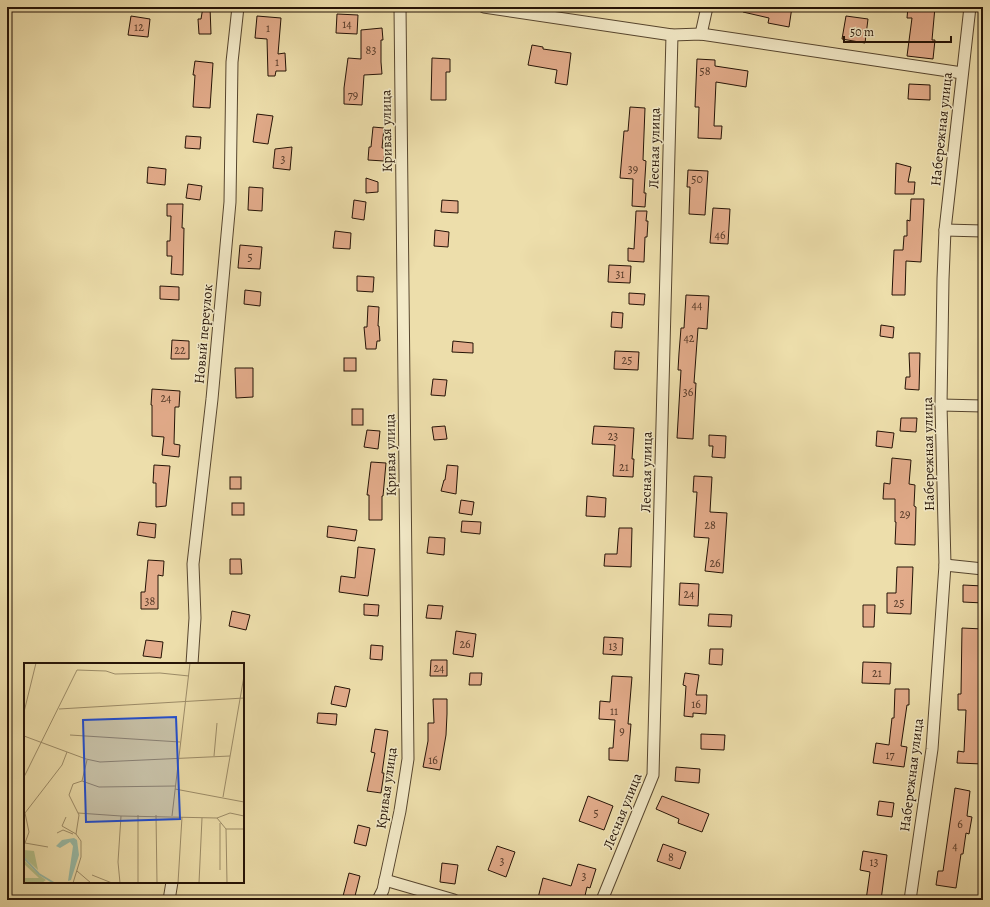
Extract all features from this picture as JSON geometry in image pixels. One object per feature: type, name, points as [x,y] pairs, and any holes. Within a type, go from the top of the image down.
[{"type":"street","name":"Новый переулок","points":[[192,663],[195,618],[193,564],[212,399],[230,202],[232,62],[238,7]]},
{"type":"street","name":"Кривая улица","points":[[378,900],[383,890],[400,811],[408,759],[400,7]]},
{"type":"street","points":[[484,7],[672,35],[701,34],[962,73]]},
{"type":"street","points":[[701,34],[707,7]]},
{"type":"street","name":"Набережная улица","points":[[910,900],[932,749],[945,565],[941,405],[945,230],[970,7]]},
{"type":"street","name":"Лесная улица","points":[[602,900],[654,775],[672,35]]},
{"type":"street","points":[[945,230],[983,231]]},
{"type":"street","points":[[941,405],[983,406]]},
{"type":"street","points":[[945,565],[983,569]]},
{"type":"street","points":[[385,880],[454,900]]},
{"type":"street","points":[[169,900],[172,883]]},
{"type":"building","points":[[203,7],[210,7],[211,34],[199,34],[198,19],[201,19]]},
{"type":"building","points":[[743,7],[792,7],[789,27],[768,23],[769,18],[743,12]]},
{"type":"building","points":[[908,7],[935,7],[932,40],[935,40],[933,59],[907,56],[912,18],[907,18]]},
{"type":"building","points":[[337,14],[358,15],[357,34],[336,33]]},
{"type":"building","points":[[131,16],[150,19],[148,37],[128,35]]},
{"type":"building","points":[[257,16],[281,18],[278,54],[285,53],[286,71],[276,71],[275,76],[268,76],[267,39],[255,38]]},
{"type":"building","points":[[846,16],[868,19],[865,43],[842,39]]},
{"type":"building","points":[[382,28],[382,74],[364,75],[362,105],[344,104],[344,88],[348,58],[361,59],[361,30]]},
{"type":"building","points":[[532,45],[543,47],[543,49],[571,53],[567,85],[555,83],[557,70],[528,65]]},
{"type":"building","points":[[432,58],[450,59],[450,72],[446,72],[446,100],[431,100]]},
{"type":"building","points":[[697,59],[715,60],[715,66],[748,71],[746,87],[716,82],[714,126],[722,126],[721,139],[698,138],[699,107],[695,107]]},
{"type":"building","points":[[195,61],[213,63],[210,108],[193,107],[195,75],[193,75]]},
{"type":"building","points":[[909,84],[930,85],[930,100],[908,99]]},
{"type":"building","points":[[630,107],[645,108],[643,160],[646,161],[644,193],[646,193],[645,207],[632,206],[633,179],[620,178],[624,131],[628,131]]},
{"type":"building","points":[[257,114],[273,116],[268,144],[253,142]]},
{"type":"building","points":[[373,127],[384,128],[382,148],[385,148],[384,161],[368,160]]},
{"type":"building","points":[[186,136],[201,137],[200,149],[185,148]]},
{"type":"building","points":[[292,147],[290,170],[273,168],[275,149]]},
{"type":"building","points":[[896,163],[911,167],[908,182],[915,182],[914,194],[895,194]]},
{"type":"building","points":[[148,167],[166,169],[165,185],[147,183]]},
{"type":"building","points":[[688,170],[708,171],[705,215],[689,214],[690,187],[687,187]]},
{"type":"building","points":[[366,178],[378,182],[378,192],[366,193]]},
{"type":"building","points":[[188,184],[202,186],[200,200],[186,198]]},
{"type":"building","points":[[249,187],[263,188],[262,211],[248,210]]},
{"type":"building","points":[[911,199],[924,199],[921,262],[906,261],[905,295],[892,295],[894,250],[903,250],[904,236],[907,236],[907,220],[910,221]]},
{"type":"building","points":[[354,200],[366,202],[364,220],[352,218]]},
{"type":"building","points":[[442,200],[458,201],[458,213],[441,212]]},
{"type":"building","points":[[167,204],[183,204],[183,275],[171,274],[172,256],[167,256],[167,241],[170,241],[171,216],[167,216]]},
{"type":"building","points":[[713,208],[730,209],[728,244],[710,243]]},
{"type":"building","points":[[636,211],[647,211],[646,221],[648,221],[647,237],[645,237],[644,262],[628,261],[628,248],[634,249]]},
{"type":"building","points":[[435,230],[449,232],[448,247],[434,246]]},
{"type":"building","points":[[335,231],[351,233],[350,249],[333,248]]},
{"type":"building","points":[[240,245],[262,247],[260,269],[238,268]]},
{"type":"building","points":[[609,265],[631,266],[630,283],[608,282]]},
{"type":"building","points":[[357,276],[374,277],[373,292],[357,291]]},
{"type":"building","points":[[160,286],[179,287],[179,300],[160,299]]},
{"type":"building","points":[[245,290],[261,292],[260,306],[244,304]]},
{"type":"building","points":[[629,293],[645,294],[644,305],[629,304]]},
{"type":"building","points":[[686,295],[709,296],[707,329],[698,328],[694,383],[696,383],[693,439],[677,438],[681,370],[678,370],[679,353],[681,328],[684,328]]},
{"type":"building","points":[[368,306],[379,307],[378,326],[380,341],[377,341],[376,349],[366,349],[364,327],[367,327]]},
{"type":"building","points":[[612,312],[623,313],[622,328],[611,327]]},
{"type":"building","points":[[881,325],[894,327],[893,338],[880,336]]},
{"type":"building","points":[[172,340],[189,341],[189,359],[171,359]]},
{"type":"building","points":[[453,341],[473,343],[473,353],[452,352]]},
{"type":"building","points":[[615,351],[639,352],[638,370],[614,369]]},
{"type":"building","points":[[909,353],[920,353],[919,390],[905,389],[906,377],[910,377]]},
{"type":"building","points":[[344,358],[356,358],[356,371],[344,371]]},
{"type":"building","points":[[235,368],[253,368],[253,397],[236,398]]},
{"type":"building","points":[[433,379],[447,380],[445,396],[431,395]]},
{"type":"building","points":[[152,389],[180,391],[179,407],[175,407],[174,444],[180,445],[179,457],[162,455],[164,437],[152,436]]},
{"type":"building","points":[[352,409],[363,409],[363,425],[352,425]]},
{"type":"building","points":[[901,418],[917,418],[916,432],[900,431]]},
{"type":"building","points":[[445,426],[447,439],[434,440],[432,427]]},
{"type":"building","points":[[594,426],[634,428],[632,459],[634,459],[633,477],[613,476],[615,445],[592,444]]},
{"type":"building","points":[[367,430],[380,431],[378,449],[364,447]]},
{"type":"building","points":[[877,431],[894,433],[892,448],[876,446]]},
{"type":"building","points":[[709,435],[726,436],[725,458],[712,457],[713,446],[709,446]]},
{"type":"building","points":[[892,458],[911,460],[909,484],[915,485],[915,545],[895,544],[895,499],[883,499],[884,483],[890,484]]},
{"type":"building","points":[[371,462],[386,463],[382,496],[382,520],[369,520],[369,495],[367,495]]},
{"type":"building","points":[[154,465],[170,466],[166,506],[156,507],[156,483],[153,483]]},
{"type":"building","points":[[447,465],[458,466],[456,494],[441,491],[445,480]]},
{"type":"building","points":[[694,476],[712,477],[710,512],[727,513],[723,573],[705,571],[709,538],[694,537],[697,492],[693,492]]},
{"type":"building","points":[[230,477],[241,477],[241,489],[230,489]]},
{"type":"building","points":[[587,496],[606,498],[605,517],[586,516]]},
{"type":"building","points":[[461,500],[474,502],[472,515],[459,513]]},
{"type":"building","points":[[232,503],[244,503],[244,515],[232,515]]},
{"type":"building","points":[[462,521],[481,522],[480,534],[461,532]]},
{"type":"building","points":[[139,522],[156,524],[155,538],[137,535]]},
{"type":"building","points":[[328,526],[357,530],[355,541],[327,537]]},
{"type":"building","points":[[619,528],[632,528],[631,567],[604,566],[605,554],[617,554]]},
{"type":"building","points":[[429,537],[445,538],[444,555],[427,553]]},
{"type":"building","points":[[358,547],[375,549],[368,596],[339,592],[341,576],[355,578]]},
{"type":"building","points":[[230,559],[241,559],[242,574],[230,574]]},
{"type":"building","points":[[148,560],[164,561],[163,576],[158,575],[158,609],[141,609],[141,592],[145,592]]},
{"type":"building","points":[[897,567],[913,567],[911,614],[887,613],[887,593],[896,593]]},
{"type":"building","points":[[680,583],[699,584],[698,606],[679,605]]},
{"type":"building","points":[[963,585],[983,586],[983,603],[963,602]]},
{"type":"building","points":[[364,604],[379,605],[378,616],[364,615]]},
{"type":"building","points":[[428,605],[443,606],[441,619],[426,618]]},
{"type":"building","points":[[863,605],[875,605],[874,627],[863,627]]},
{"type":"building","points":[[232,611],[250,615],[246,630],[229,626]]},
{"type":"building","points":[[709,614],[732,615],[731,627],[708,626]]},
{"type":"building","points":[[962,628],[983,629],[983,682],[980,681],[979,725],[983,725],[983,764],[957,763],[958,751],[964,752],[966,710],[958,710],[958,694],[961,694]]},
{"type":"building","points":[[456,631],[476,634],[473,657],[453,654]]},
{"type":"building","points":[[604,637],[623,638],[622,655],[603,654]]},
{"type":"building","points":[[146,640],[163,642],[161,658],[143,656]]},
{"type":"building","points":[[371,645],[383,646],[382,660],[370,659]]},
{"type":"building","points":[[710,649],[723,649],[722,665],[709,664]]},
{"type":"building","points":[[431,660],[447,660],[447,676],[430,676]]},
{"type":"building","points":[[863,662],[891,663],[890,684],[862,683]]},
{"type":"building","points":[[470,673],[482,673],[481,685],[469,685]]},
{"type":"building","points":[[685,673],[699,675],[696,695],[707,695],[706,714],[693,713],[693,717],[684,716],[686,686],[683,685]]},
{"type":"building","points":[[612,676],[632,677],[628,724],[631,724],[628,761],[609,760],[609,748],[613,748],[615,720],[599,719],[600,701],[610,702]]},
{"type":"building","points":[[335,686],[350,689],[346,707],[331,704]]},
{"type":"building","points":[[895,689],[909,689],[909,705],[907,705],[901,746],[907,747],[904,767],[873,763],[876,743],[889,745],[892,718],[894,718]]},
{"type":"building","points":[[433,699],[447,699],[446,735],[440,770],[423,767],[428,741],[428,723],[434,723]]},
{"type":"building","points":[[318,713],[337,714],[336,725],[317,723]]},
{"type":"building","points":[[375,729],[388,731],[382,773],[384,773],[381,793],[367,791],[375,753],[371,752]]},
{"type":"building","points":[[701,734],[725,735],[724,750],[701,749]]},
{"type":"building","points":[[676,767],[700,769],[699,783],[675,781]]},
{"type":"building","points":[[955,788],[970,791],[967,816],[972,817],[969,834],[966,833],[963,854],[961,854],[956,888],[936,885],[938,871],[943,871]]},
{"type":"building","points":[[588,796],[613,806],[604,830],[579,821]]},
{"type":"building","points":[[662,796],[709,814],[702,832],[678,823],[679,819],[656,809]]},
{"type":"building","points":[[879,801],[894,803],[892,817],[877,815]]},
{"type":"building","points":[[358,825],[370,828],[366,846],[354,843]]},
{"type":"building","points":[[663,844],[686,852],[680,869],[657,861]]},
{"type":"building","points":[[497,846],[515,852],[506,877],[488,870]]},
{"type":"building","points":[[863,851],[887,855],[881,900],[866,900],[870,872],[860,870]]},
{"type":"building","points":[[442,863],[458,865],[455,884],[440,882]]},
{"type":"building","points":[[578,864],[596,869],[590,888],[587,887],[584,900],[545,900],[538,898],[543,878],[571,886]]},
{"type":"building","points":[[349,873],[360,876],[354,900],[342,900]]}]
